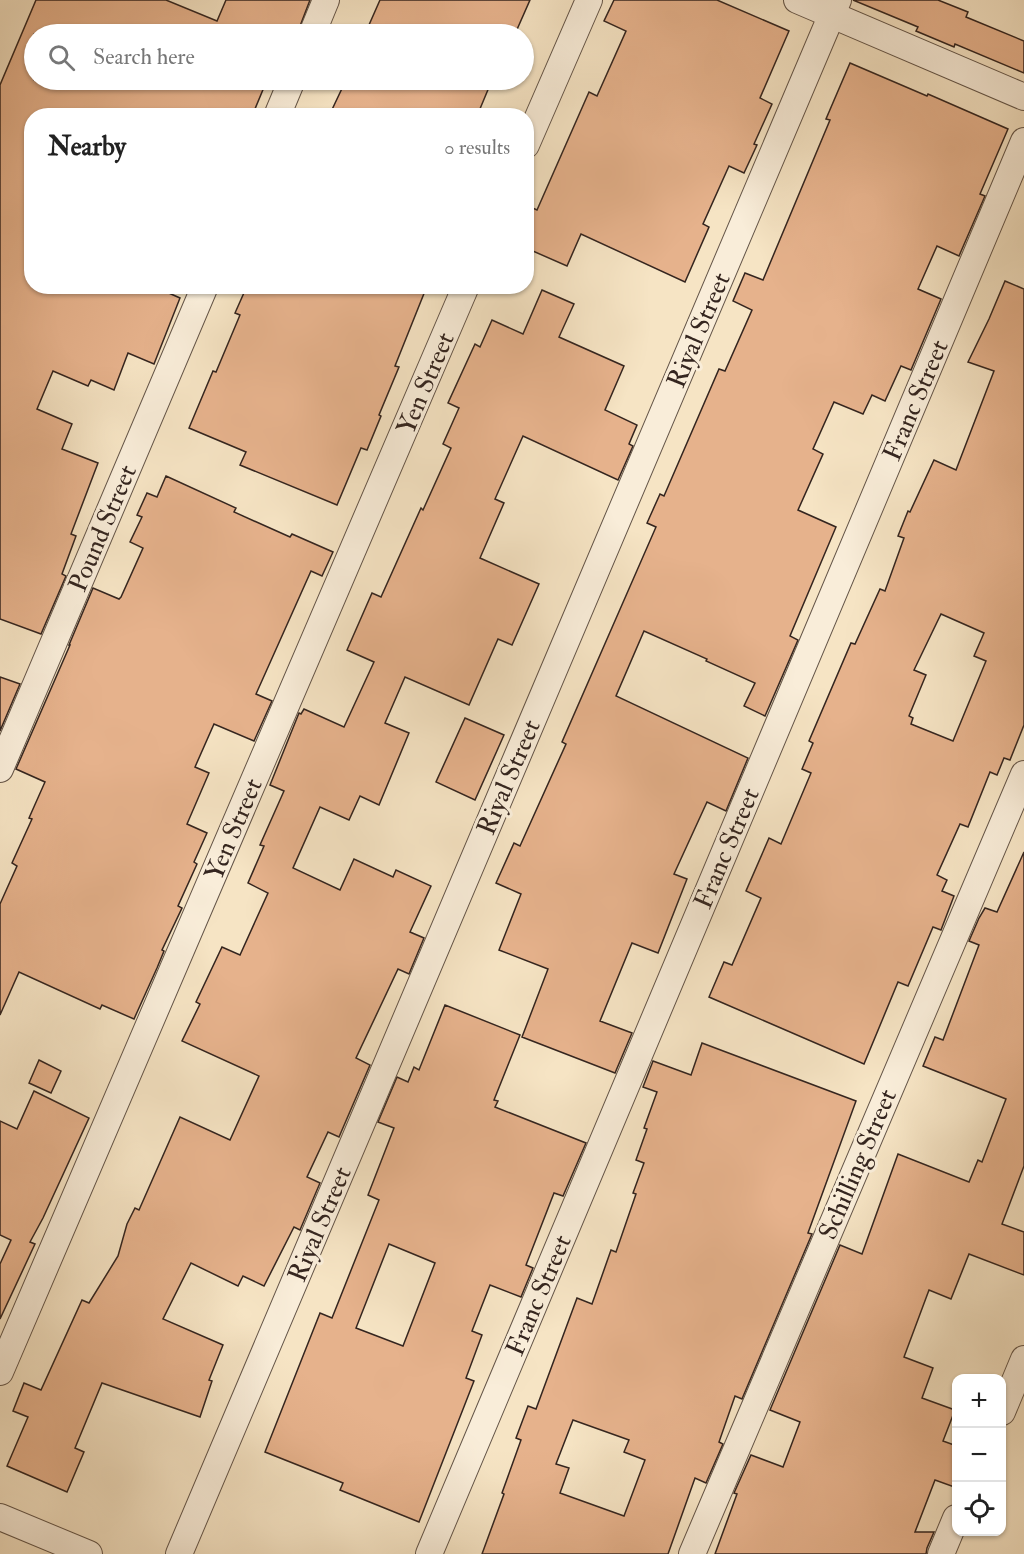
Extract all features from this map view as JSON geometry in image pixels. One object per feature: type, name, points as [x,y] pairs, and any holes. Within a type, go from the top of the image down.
[{"type":"street","points":[[316,24],[326,0]]},
{"type":"street","points":[[534,127],[589,0]]},
{"type":"street","points":[[797,0],[835,7],[1024,97]]},
{"type":"street","name":"Riyal Street","points":[[179,1554],[835,7]]},
{"type":"street","points":[[280,108],[288,90]]},
{"type":"street","name":"Franc Street","points":[[429,1554],[1024,141]]},
{"type":"street","name":"Pound Street","points":[[0,769],[202,294]]},
{"type":"street","name":"Yen Street","points":[[0,1372],[463,294]]},
{"type":"street","name":"Schilling Street","points":[[692,1554],[1024,774]]},
{"type":"street","points":[[1006,1402],[1024,1359]]},
{"type":"street","points":[[0,1517],[89,1554]]},
{"type":"street","points":[[941,1554],[952,1529]]},
{"type":"building","points":[[36,0],[166,0],[217,21],[226,0],[310,0],[301,24],[26,24]]},
{"type":"building","points":[[380,0],[530,0],[519,24],[369,24]]},
{"type":"building","points":[[614,0],[717,0],[789,31],[760,98],[772,104],[754,144],[757,145],[744,173],[729,166],[703,224],[709,227],[685,282],[581,234],[567,266],[534,252],[534,209],[537,210],[589,92],[597,96],[626,31],[604,21]]},
{"type":"building","points":[[853,0],[938,0],[968,12],[966,17],[1024,41],[1024,73],[955,44],[954,47],[916,31],[918,27]]},
{"type":"building","points":[[24,28],[24,90],[263,90],[255,108],[24,108],[24,294],[171,294],[180,298],[154,364],[128,353],[114,390],[91,380],[88,386],[53,371],[37,409],[72,424],[62,449],[98,463],[71,534],[76,536],[62,574],[66,576],[41,634],[0,619],[0,85]]},
{"type":"building","points":[[850,63],[1008,129],[980,194],[985,196],[959,256],[937,246],[918,289],[941,299],[911,370],[901,366],[885,401],[872,395],[863,414],[834,402],[813,449],[823,454],[798,510],[836,527],[790,636],[798,640],[765,716],[744,706],[755,683],[644,631],[616,696],[748,758],[726,811],[707,802],[674,874],[687,879],[658,953],[632,943],[600,1021],[632,1033],[615,1073],[522,1037],[548,969],[499,950],[521,894],[496,883],[514,843],[520,846],[566,744],[562,742],[656,527],[647,523],[660,494],[664,496],[719,369],[725,371],[752,310],[733,301],[745,273],[763,280],[830,120],[826,119]]},
{"type":"building","points":[[341,90],[488,90],[480,108],[333,108]]},
{"type":"building","points":[[1005,281],[1024,289],[1024,725],[1010,760],[1004,758],[997,775],[990,772],[968,827],[960,824],[937,875],[947,880],[942,891],[954,896],[941,930],[933,927],[908,986],[898,982],[864,1064],[709,997],[724,962],[732,965],[761,898],[746,891],[769,838],[781,844],[811,773],[802,769],[813,743],[809,741],[851,643],[855,644],[880,589],[885,591],[904,538],[898,536],[908,511],[910,512],[934,460],[956,470],[994,371],[968,362]],"holes":[[[941,614],[984,633],[974,656],[986,661],[953,741],[911,724],[913,718],[909,716],[926,675],[914,670]]]},
{"type":"building","points":[[542,290],[574,304],[559,337],[624,366],[605,410],[637,425],[629,444],[633,446],[618,480],[523,436],[495,499],[504,503],[480,558],[539,584],[512,645],[498,639],[469,705],[405,677],[385,723],[409,733],[379,805],[360,796],[349,820],[320,807],[293,868],[340,890],[354,859],[393,877],[396,870],[431,886],[410,932],[424,938],[409,974],[398,969],[356,1058],[370,1065],[339,1137],[328,1132],[307,1177],[320,1183],[300,1230],[294,1227],[264,1286],[243,1276],[238,1286],[191,1263],[163,1319],[223,1345],[209,1380],[212,1381],[200,1417],[102,1383],[75,1448],[84,1452],[67,1492],[7,1466],[28,1417],[13,1411],[24,1383],[41,1390],[82,1300],[89,1303],[118,1256],[127,1224],[135,1208],[139,1210],[180,1117],[230,1140],[259,1076],[182,1041],[200,1004],[196,1002],[222,947],[240,955],[268,893],[248,883],[264,846],[260,845],[284,791],[270,785],[299,713],[301,714],[304,709],[344,727],[374,662],[347,650],[372,593],[381,597],[451,448],[443,444],[459,408],[448,403],[475,344],[480,347],[492,320],[523,334]]},
{"type":"building","points":[[243,294],[424,294],[395,366],[399,367],[379,415],[381,416],[367,450],[361,448],[337,505],[240,465],[246,452],[189,428],[240,315],[235,313]]},
{"type":"building","points":[[166,476],[236,508],[234,512],[290,537],[292,534],[333,552],[322,576],[311,571],[256,694],[272,701],[254,741],[214,724],[195,767],[209,773],[187,824],[207,833],[194,862],[197,864],[178,906],[182,908],[134,1019],[102,1005],[100,1009],[19,972],[0,1015],[0,904],[17,866],[12,863],[32,819],[29,818],[45,782],[16,769],[93,588],[119,599],[121,597],[143,548],[130,542],[142,517],[137,515],[147,493],[157,497]]},
{"type":"building","points":[[0,677],[20,684],[0,731]]},
{"type":"building","points":[[465,718],[504,735],[475,800],[436,782]]},
{"type":"building","points":[[1024,852],[1024,1166],[1002,1224],[1024,1232],[1024,1275],[969,1254],[951,1299],[929,1290],[904,1357],[933,1368],[922,1398],[952,1409],[952,1418],[943,1441],[952,1444],[952,1486],[935,1480],[915,1532],[934,1532],[926,1554],[715,1554],[737,1494],[734,1493],[751,1455],[783,1467],[800,1422],[770,1410],[840,1245],[862,1254],[898,1154],[969,1182],[978,1160],[982,1162],[1006,1099],[923,1066],[935,1037],[943,1040],[979,945],[969,941],[979,918],[985,908],[997,912]]},
{"type":"building","points":[[445,1005],[520,1035],[494,1100],[498,1101],[495,1107],[586,1143],[563,1196],[554,1193],[526,1265],[533,1268],[521,1297],[490,1285],[472,1331],[482,1335],[466,1378],[474,1381],[419,1522],[340,1490],[343,1483],[265,1452],[320,1313],[332,1318],[379,1200],[368,1195],[394,1128],[378,1122],[397,1077],[408,1082],[414,1067],[419,1070]],"holes":[[[389,1244],[435,1263],[403,1346],[356,1328]]]},
{"type":"building","points":[[702,1043],[856,1101],[808,1233],[812,1234],[742,1399],[735,1396],[719,1442],[723,1444],[706,1483],[695,1478],[668,1554],[482,1554],[521,1440],[516,1438],[528,1406],[536,1409],[577,1298],[592,1304],[611,1250],[616,1252],[644,1163],[636,1160],[657,1092],[643,1087],[653,1061],[691,1075]],"holes":[[[573,1420],[629,1440],[624,1452],[645,1460],[624,1516],[560,1493],[569,1468],[556,1464]]]},
{"type":"building","points":[[39,1060],[61,1071],[51,1093],[29,1083]]},
{"type":"building","points":[[34,1091],[89,1118],[30,1242],[35,1244],[0,1319],[0,1264],[11,1240],[0,1235],[0,1121],[17,1129]]}]
